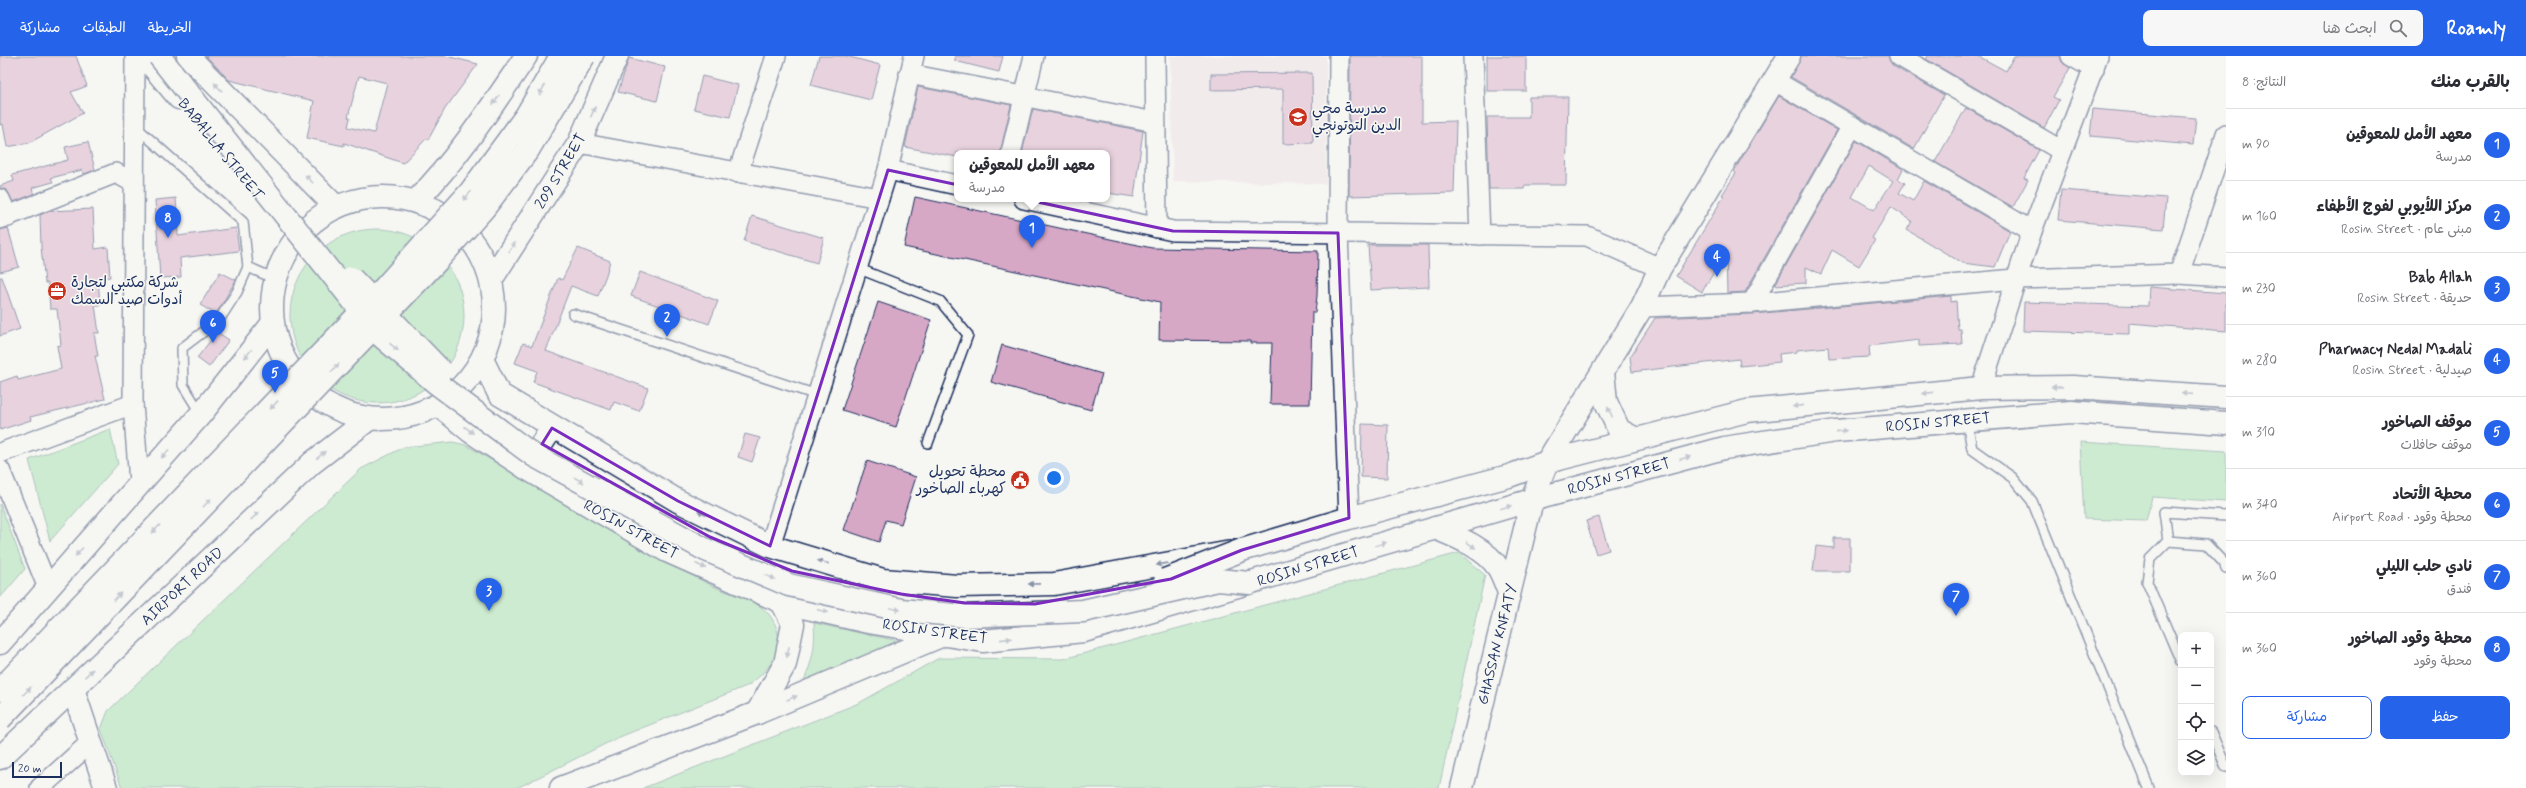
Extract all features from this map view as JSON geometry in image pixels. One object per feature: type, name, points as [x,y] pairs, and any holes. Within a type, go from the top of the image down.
[{"type":"main road","name":"BABALLA STREET","points":[[144,56],[261,197],[279,222],[290,247]]},
{"type":"main road","points":[[159,56],[381,336],[436,383],[533,455],[706,550],[789,585],[902,610],[965,616],[1083,611],[1218,580],[1250,583]]},
{"type":"main road","points":[[172,56],[353,280],[444,374],[533,439],[710,537],[792,571],[901,594],[973,603],[1035,604],[1171,580],[1242,550]]},
{"type":"main road","points":[[188,56],[336,207]]},
{"type":"main road","points":[[416,201],[436,181],[478,126],[526,56]]},
{"type":"main road","points":[[0,690],[386,287],[471,191],[526,116],[561,56]]},
{"type":"main road","points":[[0,719],[443,254],[485,207],[528,150],[584,56]]},
{"type":"main road","name":"209 STREET","points":[[492,280],[578,143],[617,56]]},
{"type":"main road","name":"GHASSAN KNFATY","points":[[1462,788],[1532,500],[1547,462],[1642,307],[1660,268],[1789,56]]},
{"type":"main road","points":[[389,197],[416,201],[450,218],[476,246],[492,280],[495,307],[493,327],[482,359],[464,385],[439,405],[405,418],[369,419],[339,411],[307,391],[288,366],[279,349],[272,324],[272,301],[276,279],[290,247],[303,230],[318,217],[336,207],[362,198],[389,197]]},
{"type":"main road","points":[[0,643],[139,482],[201,414],[272,324]]},
{"type":"main road","name":"ROSIN STREET","points":[[482,359],[499,394],[552,428],[678,501],[770,546],[883,580],[957,586],[1054,584],[1242,550],[1349,518],[1509,476],[1547,462],[1747,411],[1981,388],[2073,387],[2226,397]]},
{"type":"main road","points":[[1603,372],[1606,402],[1619,430],[1636,439]]},
{"type":"main road","name":"ROSIN STREET","points":[[439,405],[470,431],[526,468],[667,551],[782,602],[868,622],[983,641],[1084,631],[1532,500],[1724,448],[1836,431],[1967,419],[2071,412],[2226,423]]},
{"type":"main road","name":"AIRPORT ROAD","points":[[0,758],[312,463],[369,419]]},
{"type":"main road","points":[[526,468],[552,428]]},
{"type":"main road","points":[[1436,528],[1462,539],[1483,554],[1498,568],[1509,592]]},
{"type":"main road","points":[[756,713],[785,664],[793,624],[782,602]]},
{"type":"main road","points":[[561,788],[756,713],[943,635]]},
{"type":"main road","points":[[73,689],[106,788]]},
{"type":"street","points":[[135,56],[133,404],[139,482]]},
{"type":"street","points":[[1012,150],[1034,56]]},
{"type":"street","points":[[1155,56],[1157,228]]},
{"type":"street","points":[[1340,56],[1338,233],[1349,518]]},
{"type":"street","points":[[1473,56],[1480,235]]},
{"type":"street","points":[[1899,56],[2062,151]]},
{"type":"street","points":[[1981,388],[2015,279],[2096,62],[2071,56]]},
{"type":"street","points":[[738,172],[770,57]]},
{"type":"street","points":[[770,546],[888,170],[912,65],[1025,96],[1155,122]]},
{"type":"street","points":[[1775,81],[2032,231]]},
{"type":"street","points":[[1752,303],[1852,126]]},
{"type":"street","points":[[2179,274],[2226,134]]},
{"type":"street","points":[[578,143],[879,198]]},
{"type":"street","points":[[888,170],[954,184]]},
{"type":"street","points":[[0,199],[4,218],[116,173],[134,183]]},
{"type":"street","points":[[1038,202],[1173,231],[1587,236],[1660,268]]},
{"type":"street","points":[[1642,307],[1752,303],[2015,279],[2179,274],[2226,277]]},
{"type":"street","points":[[0,453],[133,404]]},
{"type":"street","points":[[0,470],[48,588]]},
{"type":"street","points":[[40,788],[91,742]]},
{"type":"lane","points":[[135,126],[243,222],[248,266],[238,292],[219,320],[182,348],[183,385],[201,414]]},
{"type":"lane","points":[[248,266],[276,279]]},
{"type":"lane","points":[[857,268],[940,301],[968,335],[928,442]]},
{"type":"lane","points":[[573,314],[817,395]]},
{"type":"lane","points":[[1967,419],[1972,449],[2013,478],[2032,501],[2150,788]]},
{"type":"lane","points":[[2168,541],[2164,512],[2226,516]]},
{"type":"lane","points":[[2178,655],[2147,582],[2150,559],[2168,541],[2206,544],[2224,563],[2226,568]]},
{"type":"lane","points":[[2214,739],[2226,767]]},
{"type":"highlighted area","points":[[888,170],[1173,231],[1338,233],[1349,518],[1242,550],[1171,579],[1035,604],[965,603],[901,594],[792,571],[710,537],[542,444],[552,428],[678,501],[770,546]]},
{"type":"shaded area","points":[[1170,56],[1326,56],[1326,184],[1173,181]]},
{"type":"green space","points":[[377,229],[394,231],[410,236],[432,249],[444,261],[453,275],[460,291],[464,316],[462,333],[457,349],[444,371],[432,383],[418,392],[402,399],[377,403],[360,401],[344,396],[322,383],[310,371],[301,357],[294,341],[290,316],[292,299],[297,283],[310,261],[322,249],[336,240],[352,233]]},
{"type":"green space","points":[[110,429],[118,464],[50,541],[29,460]]},
{"type":"green space","points":[[453,442],[466,445],[588,518],[681,570],[713,586],[745,598],[760,606],[771,617],[779,637],[778,647],[771,664],[749,685],[617,738],[517,788],[122,788],[101,729],[108,711],[361,469],[404,447]]},
{"type":"green space","points":[[2080,442],[2226,451],[2226,502],[2152,497],[2146,521],[2084,519]]},
{"type":"green space","points":[[0,504],[25,569],[0,598]]},
{"type":"green space","points":[[1459,553],[1485,575],[1439,788],[643,788],[859,703],[939,658],[1063,659]]},
{"type":"green space","points":[[814,623],[903,642],[802,685],[812,655]]},
{"type":"building","points":[[0,56],[76,56],[87,86],[71,92],[83,113],[29,143],[7,147],[3,124],[0,125]]},
{"type":"building","points":[[206,56],[446,56],[478,64],[445,109],[428,140],[426,139],[403,163],[344,143],[344,146],[307,138],[314,101],[229,80]],"holes":[[[359,76],[387,83],[374,133],[348,127],[350,118],[348,117]]]},
{"type":"building","points":[[819,56],[846,56],[880,65],[871,100],[811,85]]},
{"type":"building","points":[[955,56],[1003,56],[999,72],[955,61]]},
{"type":"building","points":[[1350,56],[1422,56],[1422,122],[1456,121],[1454,193],[1349,196]]},
{"type":"building","points":[[1487,56],[1526,56],[1526,91],[1487,91]]},
{"type":"building","points":[[1801,56],[1888,56],[1893,66],[1944,95],[1914,149],[1791,77]]},
{"type":"building","points":[[1928,56],[1978,56],[2006,71],[2014,56],[2060,56],[2062,62],[2070,68],[2053,97],[2059,100],[2044,128],[1926,59]]},
{"type":"building","points":[[629,58],[665,67],[657,101],[618,92]]},
{"type":"building","name":"مدرسة محي الدين التوتونجي","points":[[1312,73],[1313,143],[1283,144],[1283,89],[1211,90],[1211,74]]},
{"type":"building","points":[[702,76],[738,85],[730,117],[694,109]]},
{"type":"building","points":[[918,87],[1011,105],[1001,150],[954,150],[954,156],[905,147]]},
{"type":"building","points":[[1779,96],[1837,130],[1745,292],[1727,293],[1726,252],[1702,292],[1676,276],[1724,196],[1722,195],[1736,173],[1734,171]]},
{"type":"building","points":[[1529,97],[1568,97],[1566,185],[1525,185],[1524,189],[1489,189],[1487,117],[1529,117]]},
{"type":"building","points":[[1966,108],[2039,150],[2024,178],[2028,180],[2013,207],[1935,162]]},
{"type":"building","points":[[1033,109],[1143,131],[1134,197],[1110,193],[1110,150],[1023,150]]},
{"type":"building","points":[[2093,109],[2196,118],[2193,145],[2090,136]]},
{"type":"building","points":[[1856,141],[1903,169],[1898,179],[1905,183],[1899,193],[1913,201],[1924,181],[2010,231],[1995,267],[1962,263],[1907,230],[1912,221],[1891,207],[1872,238],[1875,240],[1859,266],[1832,250],[1821,274],[1806,267],[1806,283],[1775,285]],"holes":[[[1869,166],[1893,181],[1874,210],[1852,197]]]},
{"type":"building","points":[[88,142],[95,170],[84,174],[82,170],[51,178],[53,182],[32,188],[34,194],[13,202],[7,190],[0,188],[0,186],[14,181],[12,175],[68,160],[65,147]]},
{"type":"building","points":[[2061,190],[2166,198],[2163,229],[2058,220]]},
{"type":"building","points":[[915,197],[1152,248],[1318,251],[1317,296],[1315,312],[1312,312],[1310,404],[1270,404],[1272,343],[1250,343],[1250,341],[1159,340],[1160,302],[904,247]]},
{"type":"building","points":[[176,198],[178,236],[236,228],[239,251],[180,258],[181,277],[160,278],[155,200]]},
{"type":"building","points":[[93,209],[95,249],[108,247],[110,277],[98,278],[100,305],[95,305],[99,333],[94,333],[98,356],[95,356],[105,399],[30,417],[31,420],[0,430],[0,382],[17,376],[18,380],[61,369],[57,346],[61,345],[57,309],[50,309],[48,283],[45,283],[41,247],[40,215],[49,211]]},
{"type":"building","points":[[752,216],[824,238],[817,263],[744,241]]},
{"type":"building","points":[[8,228],[19,267],[0,272],[0,230]]},
{"type":"building","points":[[1368,245],[1428,245],[1429,287],[1371,290]]},
{"type":"building","points":[[578,248],[610,261],[606,275],[598,296],[571,286],[546,351],[648,388],[639,411],[614,402],[611,410],[533,382],[537,371],[515,363],[523,343],[532,346],[558,278],[562,280]]},
{"type":"building","points":[[220,272],[236,280],[216,314],[200,305]]},
{"type":"building","points":[[640,272],[718,301],[709,324],[631,296]]},
{"type":"building","points":[[0,277],[2,277],[20,329],[0,336]]},
{"type":"building","points":[[2149,287],[2226,293],[2226,331],[2129,323],[2129,334],[2023,331],[2024,302],[2148,306]]},
{"type":"building","points":[[1951,296],[1951,302],[1956,301],[1958,329],[1961,329],[1962,344],[1919,346],[1919,340],[1869,346],[1870,357],[1829,359],[1828,347],[1797,350],[1797,352],[1779,354],[1780,362],[1740,366],[1739,359],[1632,372],[1630,357],[1655,318],[1753,314]]},
{"type":"building","points":[[878,302],[931,320],[896,427],[842,410]]},
{"type":"building","points":[[217,332],[229,340],[209,367],[197,358]]},
{"type":"building","points":[[1002,345],[1102,374],[1091,410],[991,382]]},
{"type":"building","points":[[1362,424],[1388,425],[1387,478],[1361,477]]},
{"type":"building","points":[[745,434],[760,438],[752,462],[738,457]]},
{"type":"building","points":[[867,461],[916,477],[901,524],[886,520],[879,542],[844,530]]},
{"type":"building","points":[[1599,517],[1609,550],[1596,554],[1586,521]]},
{"type":"building","points":[[1834,538],[1850,538],[1850,571],[1813,571],[1816,546],[1834,548]]},
{"type":"place","name":"مدرسة محي الدين التوتونجي","points":[[1298,117]]},
{"type":"place","name":"محطة وقود الصاخور","points":[[168,238]]},
{"type":"place","name":"معهد الأمل للمعوقين","points":[[1032,248]]},
{"type":"place","name":"Pharmacy Nedal Madali","points":[[1717,277]]},
{"type":"place","name":"شركة مكتبي لتجارة أدوات صيد السمك","points":[[57,291]]},
{"type":"place","name":"مركز اللأيوبي لفوج الأطفاء","points":[[667,337]]},
{"type":"place","name":"محطة الأتحاد","points":[[213,343]]},
{"type":"place","name":"موقف الصاخور","points":[[275,393]]},
{"type":"place","name":"محطة تحويل كهرباء الصاخور","points":[[1020,480]]},
{"type":"place","name":"Bab Allah","points":[[489,611]]},
{"type":"place","name":"نادي حلب الليلي","points":[[1956,616]]}]
